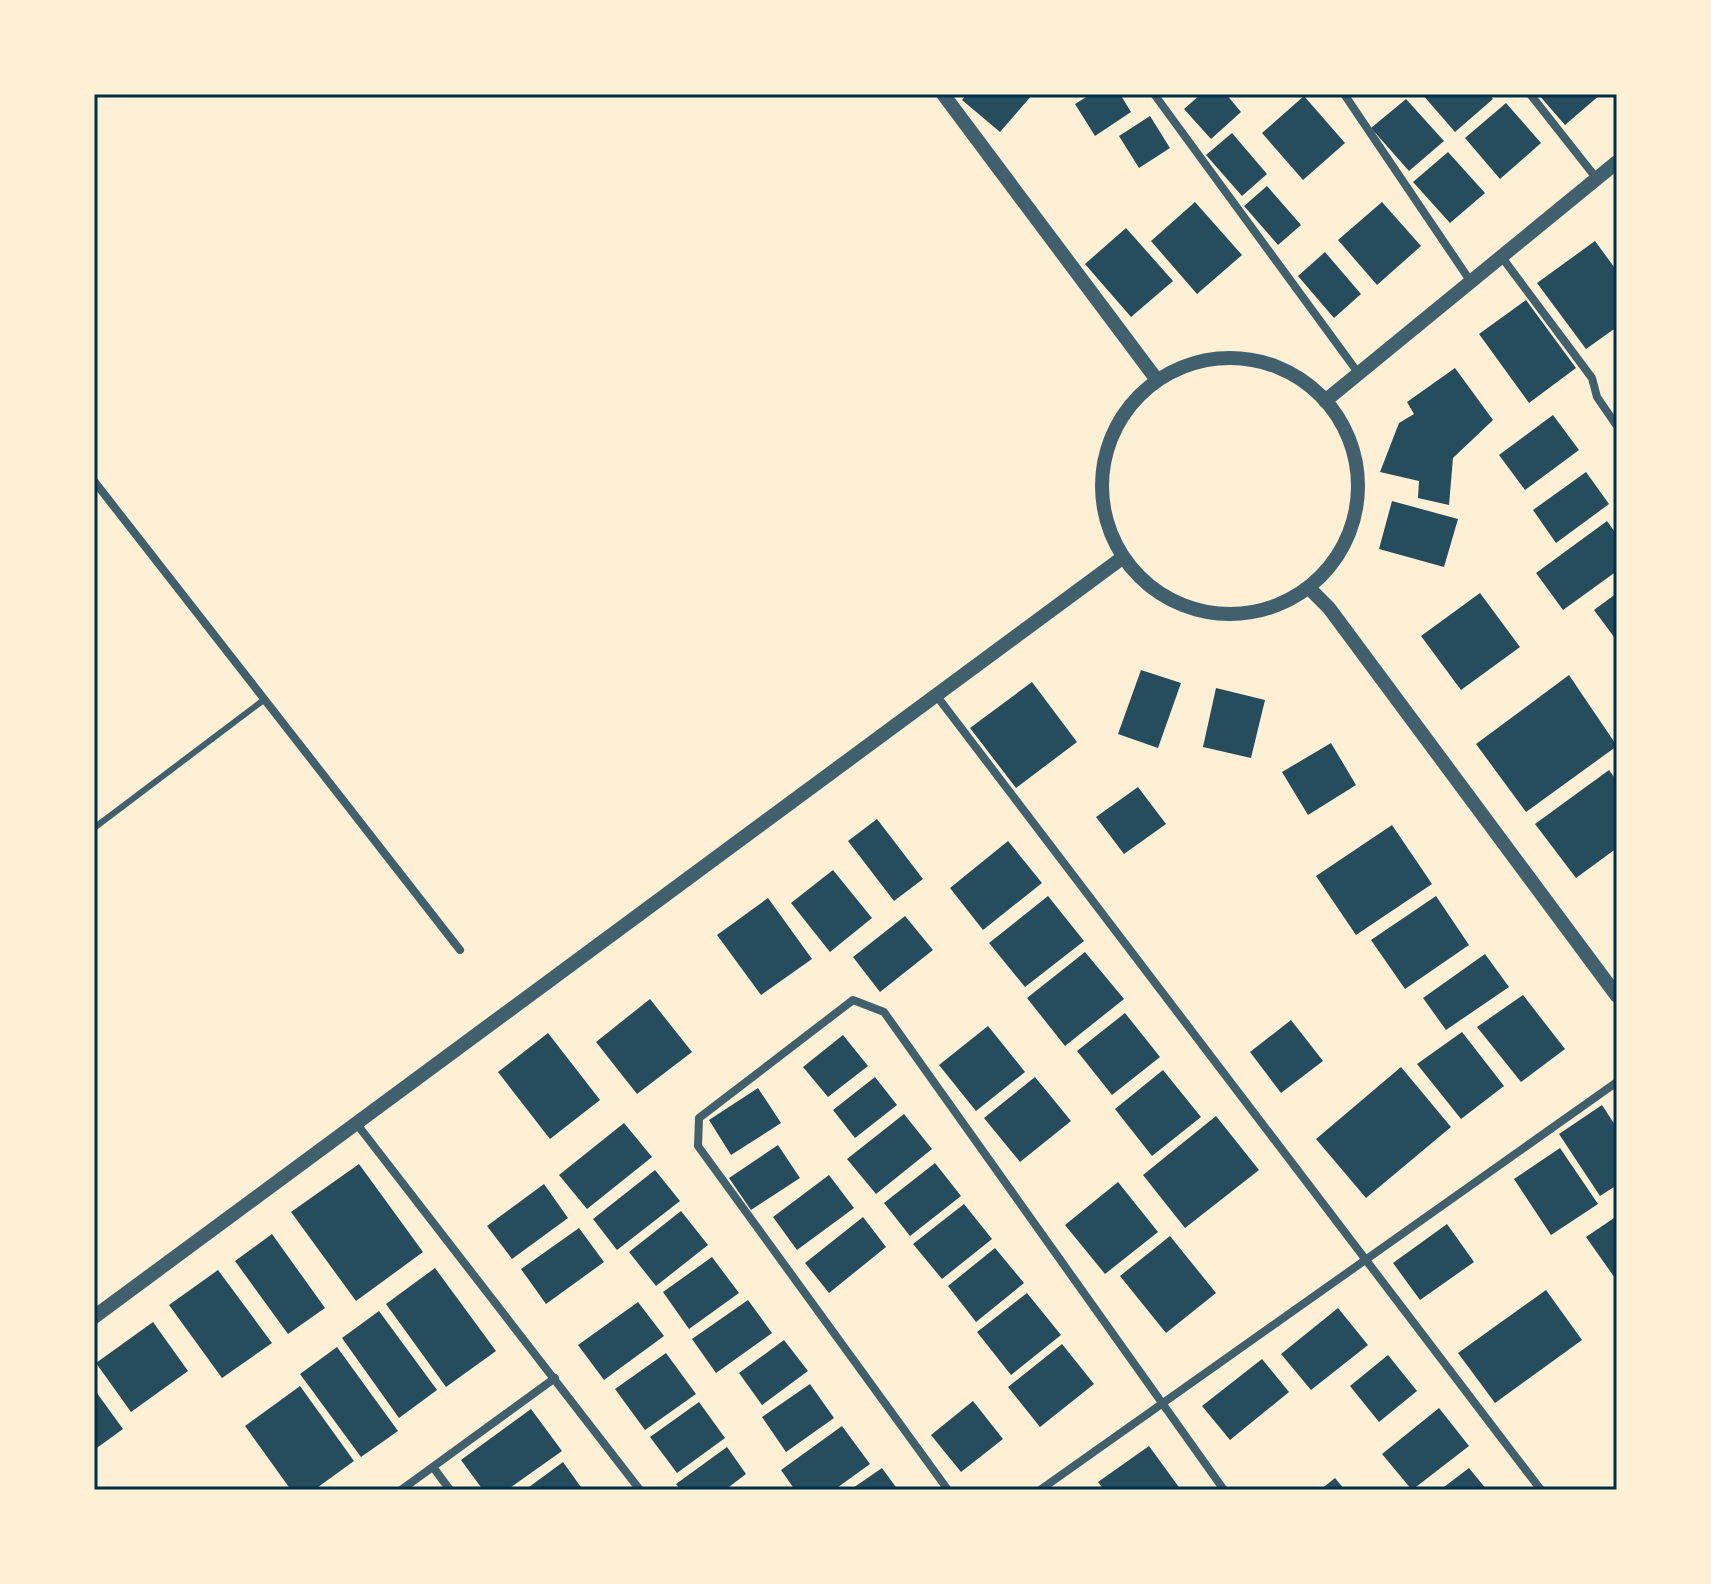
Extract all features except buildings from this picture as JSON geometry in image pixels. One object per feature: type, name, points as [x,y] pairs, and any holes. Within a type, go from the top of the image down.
[{"type":"street","points":[[943,94],[1157,380]]},
{"type":"street","points":[[1154,94],[1359,374]]},
{"type":"street","points":[[1344,94],[1471,282]]},
{"type":"street","points":[[1530,94],[1597,179]]},
{"type":"street","points":[[1325,401],[1617,162]]},
{"type":"street","points":[[1501,256],[1592,378],[1597,397],[1617,426]]},
{"type":"street","points":[[1245,359],[1289,373],[1325,401],[1350,441],[1359,487],[1357,509],[1340,553],[1309,588],[1268,610],[1245,614],[1198,611],[1155,591],[1122,558],[1103,511],[1103,461],[1122,415],[1157,380],[1199,361],[1245,359]]},
{"type":"street","points":[[94,481],[460,950]]},
{"type":"street","points":[[94,1317],[1122,558]]},
{"type":"street","points":[[1309,588],[1329,608],[1617,996]]},
{"type":"street","points":[[936,695],[1051,851],[1367,1259],[1541,1490]]},
{"type":"street","points":[[948,1490],[698,1146],[699,1118],[853,1000],[884,1012],[1160,1405],[1224,1490]]},
{"type":"street","points":[[1040,1490],[1617,1082]]},
{"type":"street","points":[[356,1123],[640,1490]]},
{"type":"street","points":[[401,1490],[555,1378]]},
{"type":"street","points":[[433,1467],[450,1490]]},
{"type":"lane","points":[[94,828],[265,699]]}]
